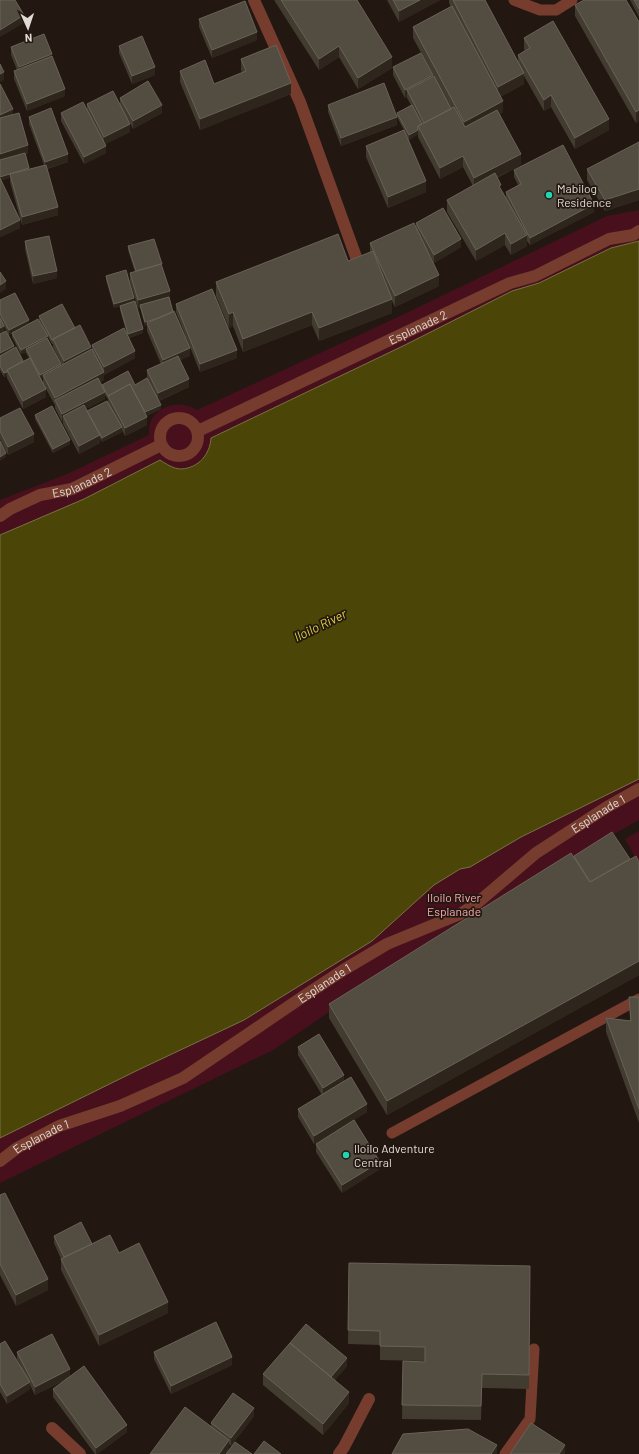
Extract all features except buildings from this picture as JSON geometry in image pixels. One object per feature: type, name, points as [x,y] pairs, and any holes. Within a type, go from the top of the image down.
[{"type":"street","points":[[254,0],[300,102],[356,256]]},
{"type":"street","name":"Esplanade 2","points":[[198,431],[510,283],[535,276],[609,239],[633,235],[639,231]]},
{"type":"street","points":[[173,418],[185,418],[195,426],[198,431],[197,444],[194,450],[188,454],[175,456],[168,453],[161,445],[159,437],[160,431],[168,421],[173,418]]},
{"type":"street","name":"Esplanade 2","points":[[0,516],[10,508],[40,495],[72,489],[161,445]]},
{"type":"street","name":"Esplanade 1","points":[[0,1161],[18,1148],[59,1126],[120,1106],[183,1078],[339,972],[387,944],[460,914],[476,904],[536,853],[607,807],[639,789]]},
{"type":"street","points":[[339,1454],[369,1399]]},
{"type":"street","points":[[52,1428],[80,1454]]},
{"type":"lane","points":[[514,0],[540,10],[556,10],[572,0]]},
{"type":"lane","points":[[392,1133],[639,999]]},
{"type":"lane","points":[[505,1454],[530,1419],[534,1349]]},
{"type":"green space","points":[[639,210],[639,273],[240,461],[180,469],[169,466],[160,461],[109,485],[115,509],[15,529],[0,535],[0,500],[67,474],[149,435],[151,421],[161,410],[173,405],[185,405],[197,410],[398,317],[607,216]]},
{"type":"green space","name":"Iloilo River Esplanade","points":[[639,739],[639,820],[605,839],[366,987],[273,1050],[0,1183],[0,1105],[434,885],[460,869],[469,867]]},
{"type":"green space","points":[[639,831],[639,864],[625,839]]},
{"type":"water","name":"Iloilo River","points":[[639,241],[639,779],[521,837],[470,867],[460,869],[434,885],[372,941],[244,1020],[0,1138],[0,535],[84,499],[160,460],[178,469],[193,466],[206,455],[211,438],[405,345],[512,291],[539,283],[611,248]]},
{"type":"place","name":"Mabilog Residence","points":[[549,195]]},
{"type":"place","name":"Iloilo Adventure Central","points":[[346,1155]]}]
